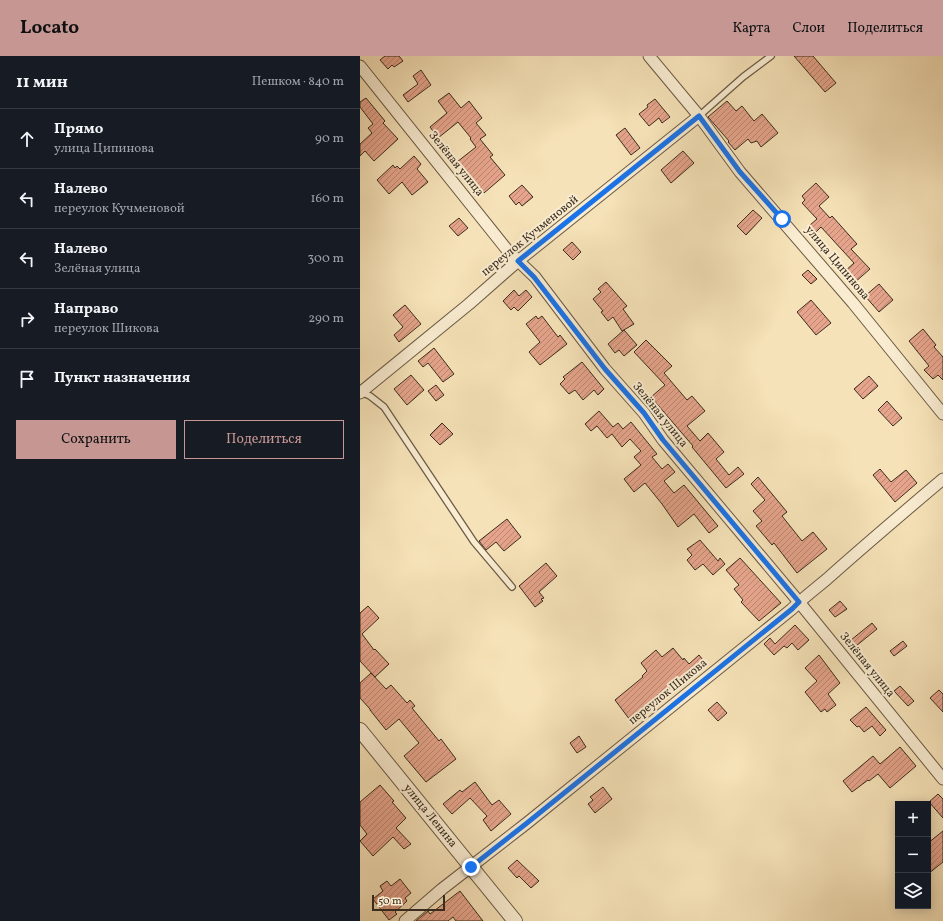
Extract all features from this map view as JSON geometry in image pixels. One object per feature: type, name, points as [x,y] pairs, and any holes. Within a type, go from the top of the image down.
[{"type":"street","name":"улица Ципинова","points":[[649,56],[699,116],[740,172],[853,303],[943,414]]},
{"type":"street","name":"Зелёная улица","points":[[360,66],[518,261],[534,277],[605,369],[644,413],[663,440],[799,602],[943,779]]},
{"type":"street","name":"переулок Кучменовой","points":[[361,392],[469,304],[518,261],[699,116]]},
{"type":"street","name":"переулок Шикова","points":[[405,921],[780,619],[943,479]]},
{"type":"street","name":"улица Ленина","points":[[360,730],[515,921]]},
{"type":"lane","points":[[699,116],[743,77],[771,56]]},
{"type":"lane","points":[[361,392],[378,401],[384,407],[474,542],[512,587]]},
{"type":"building","points":[[385,56],[399,56],[403,61],[394,67],[392,65],[388,69],[380,60]]},
{"type":"building","points":[[794,56],[813,56],[836,83],[825,92]]},
{"type":"building","points":[[421,70],[431,85],[408,102],[403,95],[418,84],[413,76]]},
{"type":"building","points":[[449,93],[461,108],[469,101],[482,118],[476,123],[486,135],[480,139],[493,155],[490,157],[505,175],[484,193],[457,162],[476,147],[470,139],[471,138],[458,122],[438,138],[430,127],[447,113],[438,101]]},
{"type":"building","points":[[366,98],[385,121],[383,123],[398,139],[374,161],[365,151],[360,156],[360,144],[372,133],[368,128],[373,124],[360,107],[360,102]]},
{"type":"building","points":[[655,99],[670,117],[662,123],[659,118],[649,126],[639,114]]},
{"type":"building","points":[[727,101],[736,111],[742,106],[754,121],[762,114],[778,133],[761,147],[757,141],[751,143],[748,139],[735,150],[708,117]]},
{"type":"building","points":[[625,128],[640,148],[631,155],[616,135]]},
{"type":"building","points":[[683,151],[694,163],[671,183],[661,170]]},
{"type":"building","points":[[414,156],[421,164],[417,169],[428,182],[412,195],[402,182],[389,194],[377,180],[393,165],[395,168],[397,166],[400,169]]},
{"type":"building","points":[[816,183],[829,197],[819,206],[830,218],[832,216],[857,244],[851,249],[870,269],[854,283],[844,272],[854,263],[821,227],[816,232],[810,225],[817,219],[802,203],[805,200],[802,196]]},
{"type":"building","points":[[522,185],[533,197],[522,206],[519,202],[516,205],[509,196]]},
{"type":"building","points":[[753,210],[762,218],[746,235],[737,226]]},
{"type":"building","points":[[459,218],[468,228],[458,236],[449,226]]},
{"type":"building","points":[[572,242],[581,252],[573,260],[563,250]]},
{"type":"building","points":[[808,270],[817,279],[811,284],[802,275]]},
{"type":"building","points":[[606,282],[627,306],[623,309],[634,324],[622,331],[613,317],[608,321],[601,312],[603,311],[593,299],[601,292],[598,289]]},
{"type":"building","points":[[879,284],[893,300],[879,312],[865,296]]},
{"type":"building","points":[[514,290],[519,296],[526,290],[532,297],[518,311],[514,307],[511,310],[503,301]]},
{"type":"building","points":[[811,300],[831,323],[816,335],[797,312]]},
{"type":"building","points":[[405,305],[421,324],[399,342],[394,335],[403,327],[393,315]]},
{"type":"building","points":[[536,316],[538,319],[542,316],[558,337],[560,335],[567,344],[540,365],[529,352],[540,342],[526,324]]},
{"type":"building","points":[[923,329],[936,345],[934,347],[943,357],[943,380],[938,375],[933,379],[924,370],[929,366],[909,341]]},
{"type":"building","points":[[624,330],[637,345],[624,356],[619,350],[615,353],[608,344]]},
{"type":"building","points":[[646,340],[672,366],[664,373],[687,400],[692,396],[705,411],[687,426],[700,441],[708,433],[724,452],[716,459],[729,475],[738,467],[744,474],[726,488],[692,447],[693,446],[651,397],[665,385],[634,352]]},
{"type":"building","points":[[434,348],[454,374],[443,382],[428,363],[423,367],[418,361]]},
{"type":"building","points":[[582,362],[604,389],[598,395],[594,390],[583,400],[575,390],[569,394],[560,384],[565,379],[563,377]]},
{"type":"building","points":[[411,375],[424,390],[407,405],[394,389]]},
{"type":"building","points":[[869,376],[878,386],[863,399],[854,389]]},
{"type":"building","points":[[436,385],[444,395],[436,401],[428,391]]},
{"type":"building","points":[[887,401],[902,418],[893,426],[878,410]]},
{"type":"building","points":[[599,411],[613,427],[618,423],[623,429],[631,422],[657,454],[652,457],[662,469],[668,464],[675,472],[664,481],[674,493],[684,485],[718,526],[709,533],[694,514],[678,527],[645,483],[634,492],[624,479],[641,465],[634,457],[641,451],[630,439],[622,447],[612,434],[607,438],[597,426],[591,431],[585,424]]},
{"type":"building","points":[[442,423],[453,434],[440,445],[430,435]]},
{"type":"building","points":[[880,469],[891,482],[906,470],[917,483],[895,502],[873,475]]},
{"type":"building","points":[[758,477],[787,512],[782,516],[802,541],[813,532],[827,549],[797,573],[774,543],[772,545],[756,526],[762,521],[753,511],[765,500],[751,484]]},
{"type":"building","points":[[507,519],[521,537],[504,551],[496,542],[486,550],[479,541]]},
{"type":"building","points":[[700,540],[718,561],[720,558],[725,564],[713,575],[703,564],[695,570],[687,560],[692,555],[687,549]]},
{"type":"building","points":[[740,558],[781,603],[759,621],[741,602],[743,600],[734,589],[739,585],[726,570]]},
{"type":"building","points":[[546,563],[557,576],[539,592],[544,598],[541,599],[543,601],[535,607],[519,586]]},
{"type":"building","points":[[840,601],[847,609],[835,617],[829,610]]},
{"type":"building","points":[[368,606],[379,618],[362,634],[374,650],[375,649],[389,664],[375,677],[360,661],[360,613]]},
{"type":"building","points":[[872,623],[877,629],[856,646],[851,640]]},
{"type":"building","points":[[795,625],[809,640],[798,650],[792,643],[787,648],[784,646],[774,655],[764,644],[770,638],[775,644]]},
{"type":"building","points":[[903,641],[907,646],[894,656],[890,651]]},
{"type":"building","points":[[673,648],[683,660],[684,658],[689,664],[699,655],[707,665],[700,671],[697,667],[677,682],[658,698],[661,702],[633,724],[615,700],[643,677],[642,676],[647,671],[641,663],[656,650],[662,657]]},
{"type":"building","points":[[819,655],[840,683],[828,694],[836,705],[827,712],[825,709],[821,712],[805,692],[817,681],[805,668]]},
{"type":"building","points":[[371,673],[386,689],[391,685],[407,703],[410,700],[415,706],[412,708],[439,741],[441,739],[456,759],[426,782],[404,756],[419,743],[399,719],[386,730],[360,698],[360,683]]},
{"type":"building","points":[[900,686],[914,701],[908,706],[894,691]]},
{"type":"building","points":[[939,690],[943,694],[943,712],[930,698]]},
{"type":"building","points":[[717,702],[727,713],[718,721],[708,710]]},
{"type":"building","points":[[866,707],[886,730],[880,736],[872,726],[864,732],[859,726],[857,727],[850,720]]},
{"type":"building","points":[[579,736],[586,747],[577,753],[570,743]]},
{"type":"building","points":[[900,747],[916,766],[890,788],[878,774],[852,792],[843,781],[873,756],[880,764]]},
{"type":"building","points":[[475,782],[492,805],[499,800],[511,814],[491,831],[483,820],[487,816],[470,798],[452,814],[443,804],[460,790],[462,792]]},
{"type":"building","points":[[380,785],[406,818],[396,828],[411,844],[404,849],[393,837],[373,856],[360,841],[367,834],[360,825],[360,802]]},
{"type":"building","points":[[603,787],[612,799],[595,813],[588,804],[593,800],[590,797]]},
{"type":"building","points":[[938,794],[943,799],[943,818],[931,804],[930,801]]},
{"type":"building","points":[[943,831],[943,862],[931,872],[931,841]]},
{"type":"building","points":[[517,860],[539,881],[531,888],[519,876],[517,878],[508,868]]},
{"type":"building","points":[[400,879],[411,893],[405,898],[407,901],[395,912],[397,914],[389,920],[373,899],[383,891],[380,886],[387,881],[391,886]]},
{"type":"building","points":[[460,891],[483,921],[456,921],[453,917],[448,921],[416,921],[428,911],[430,914]]},
{"type":"route","points":[[471,867],[799,602],[663,440],[644,413],[605,369],[534,277],[518,261],[699,116],[740,172],[782,219]]}]
